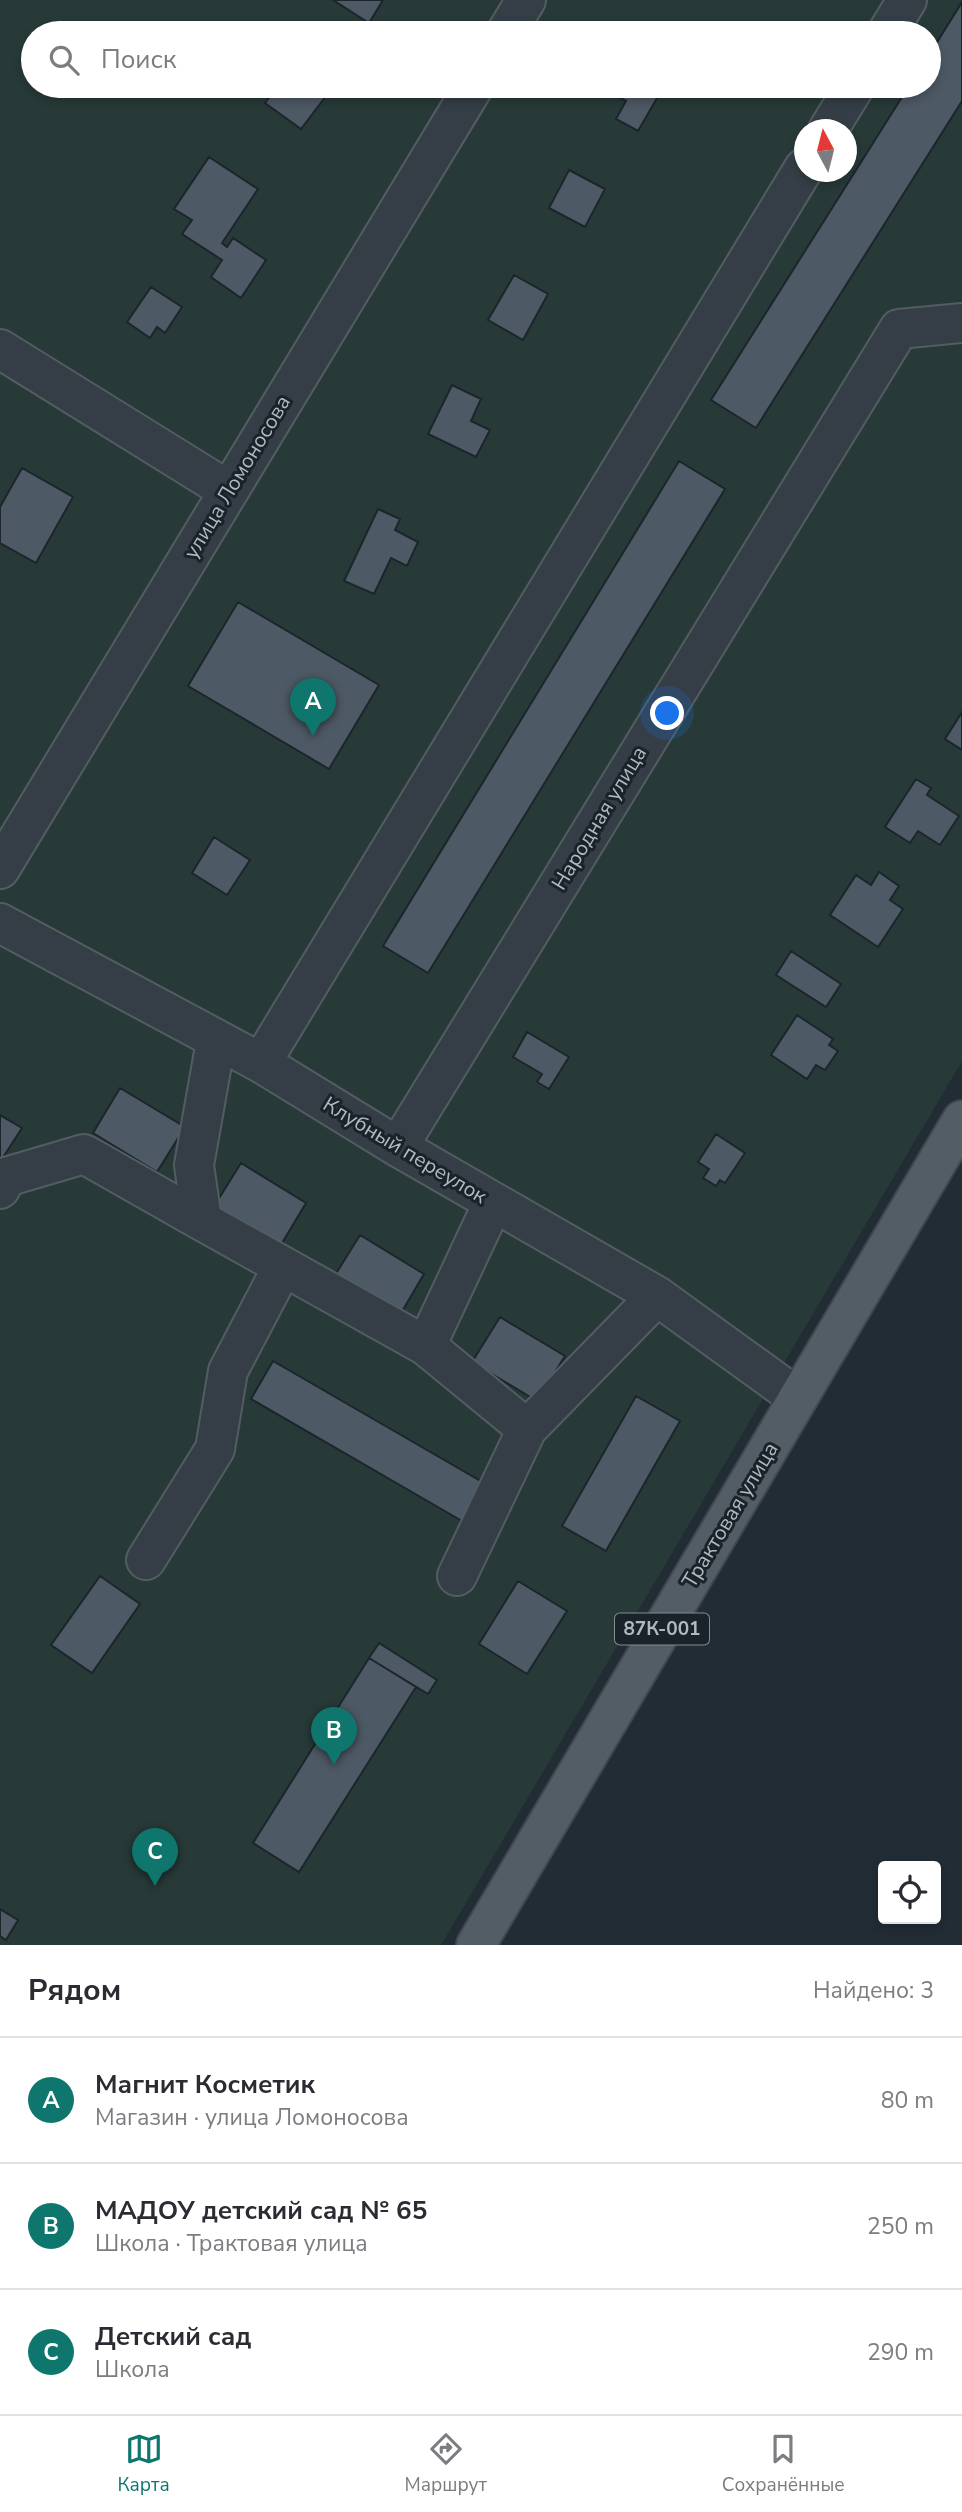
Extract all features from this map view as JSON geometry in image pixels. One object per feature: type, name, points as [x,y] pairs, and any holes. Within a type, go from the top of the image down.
[{"type":"main road","name":"Трактовая улица","points":[[476,1945],[962,1120]]},
{"type":"street","points":[[513,21],[526,0]]},
{"type":"street","points":[[894,21],[907,0]]},
{"type":"street","name":"улица Ломоносова","points":[[0,869],[467,98]]},
{"type":"street","points":[[835,119],[848,98]]},
{"type":"street","points":[[261,1063],[796,182]]},
{"type":"street","name":"Народная улица","points":[[398,1147],[899,329],[962,323]]},
{"type":"street","points":[[0,349],[229,491]]},
{"type":"street","name":"Клубный переулок","points":[[0,923],[261,1063],[493,1203],[657,1296],[798,1398]]},
{"type":"street","points":[[202,1221],[194,1165],[216,1041]]},
{"type":"street","points":[[0,1189],[6,1177],[84,1154],[426,1346],[527,1429]]},
{"type":"street","points":[[426,1346],[493,1203]]},
{"type":"street","points":[[146,1560],[215,1449],[228,1371],[283,1266]]},
{"type":"street","points":[[457,1576],[527,1429],[657,1296]]},
{"type":"green space","points":[[0,0],[962,0],[962,1061],[441,1945],[0,1945]]},
{"type":"building","points":[[333,0],[383,0],[370,21],[366,21]]},
{"type":"building","points":[[962,2],[962,101],[756,428],[711,400],[848,182],[857,182],[857,168],[901,98],[941,98],[941,36]]},
{"type":"building","points":[[269,98],[324,98],[301,129],[265,103]]},
{"type":"building","points":[[620,98],[657,98],[638,131],[616,119],[626,101]]},
{"type":"building","points":[[209,157],[258,189],[222,243],[227,247],[233,238],[266,260],[241,298],[211,277],[222,260],[182,234],[192,220],[174,209]]},
{"type":"building","points":[[569,170],[605,189],[585,227],[549,208]]},
{"type":"building","points":[[514,275],[548,294],[523,340],[488,320]]},
{"type":"building","points":[[151,287],[182,307],[165,333],[157,327],[150,338],[127,322]]},
{"type":"building","points":[[452,385],[481,399],[471,421],[490,430],[476,457],[428,434]]},
{"type":"building","points":[[679,461],[725,489],[428,973],[383,946]]},
{"type":"building","points":[[22,468],[73,497],[36,563],[0,543],[0,507]]},
{"type":"building","points":[[378,509],[400,519],[395,530],[418,542],[407,566],[391,558],[374,594],[344,581]]},
{"type":"building","points":[[238,602],[379,685],[329,769],[188,686]]},
{"type":"building","points":[[962,712],[962,750],[945,739]]},
{"type":"building","points":[[916,779],[931,788],[927,795],[959,816],[940,845],[918,831],[910,843],[885,827]]},
{"type":"building","points":[[214,837],[250,860],[227,895],[192,873]]},
{"type":"building","points":[[879,872],[899,886],[890,900],[903,909],[878,947],[830,915],[856,875],[871,885]]},
{"type":"building","points":[[791,951],[841,984],[826,1007],[776,975]]},
{"type":"building","points":[[797,1015],[833,1039],[829,1045],[838,1051],[825,1070],[816,1065],[807,1079],[771,1055]]},
{"type":"building","points":[[527,1032],[569,1057],[549,1089],[537,1082],[542,1074],[513,1057]]},
{"type":"building","points":[[120,1088],[185,1127],[157,1172],[93,1133]]},
{"type":"building","points":[[0,1115],[22,1128],[0,1162]]},
{"type":"building","points":[[716,1134],[745,1153],[725,1183],[720,1180],[716,1186],[703,1178],[709,1169],[698,1162]]},
{"type":"building","points":[[241,1163],[306,1203],[279,1248],[213,1208]]},
{"type":"building","points":[[360,1235],[424,1274],[397,1320],[332,1280]]},
{"type":"building","points":[[500,1317],[565,1356],[537,1401],[472,1362]]},
{"type":"building","points":[[273,1361],[484,1483],[462,1521],[251,1399]]},
{"type":"building","points":[[636,1396],[680,1421],[606,1551],[562,1526]]},
{"type":"building","points":[[100,1576],[140,1604],[92,1673],[51,1645]]},
{"type":"building","points":[[518,1581],[567,1611],[527,1674],[479,1644]]},
{"type":"building","points":[[379,1643],[437,1680],[428,1694],[369,1658]]},
{"type":"building","points":[[369,1658],[416,1687],[299,1872],[253,1843]]},
{"type":"building","points":[[0,1909],[18,1920],[6,1940],[0,1936]]},
{"type":"place","name":"Магнит Косметик","points":[[313,736]]},
{"type":"place","name":"МАДОУ детский сад № 65","points":[[334,1765]]},
{"type":"place","name":"Детский сад","points":[[155,1886]]}]
